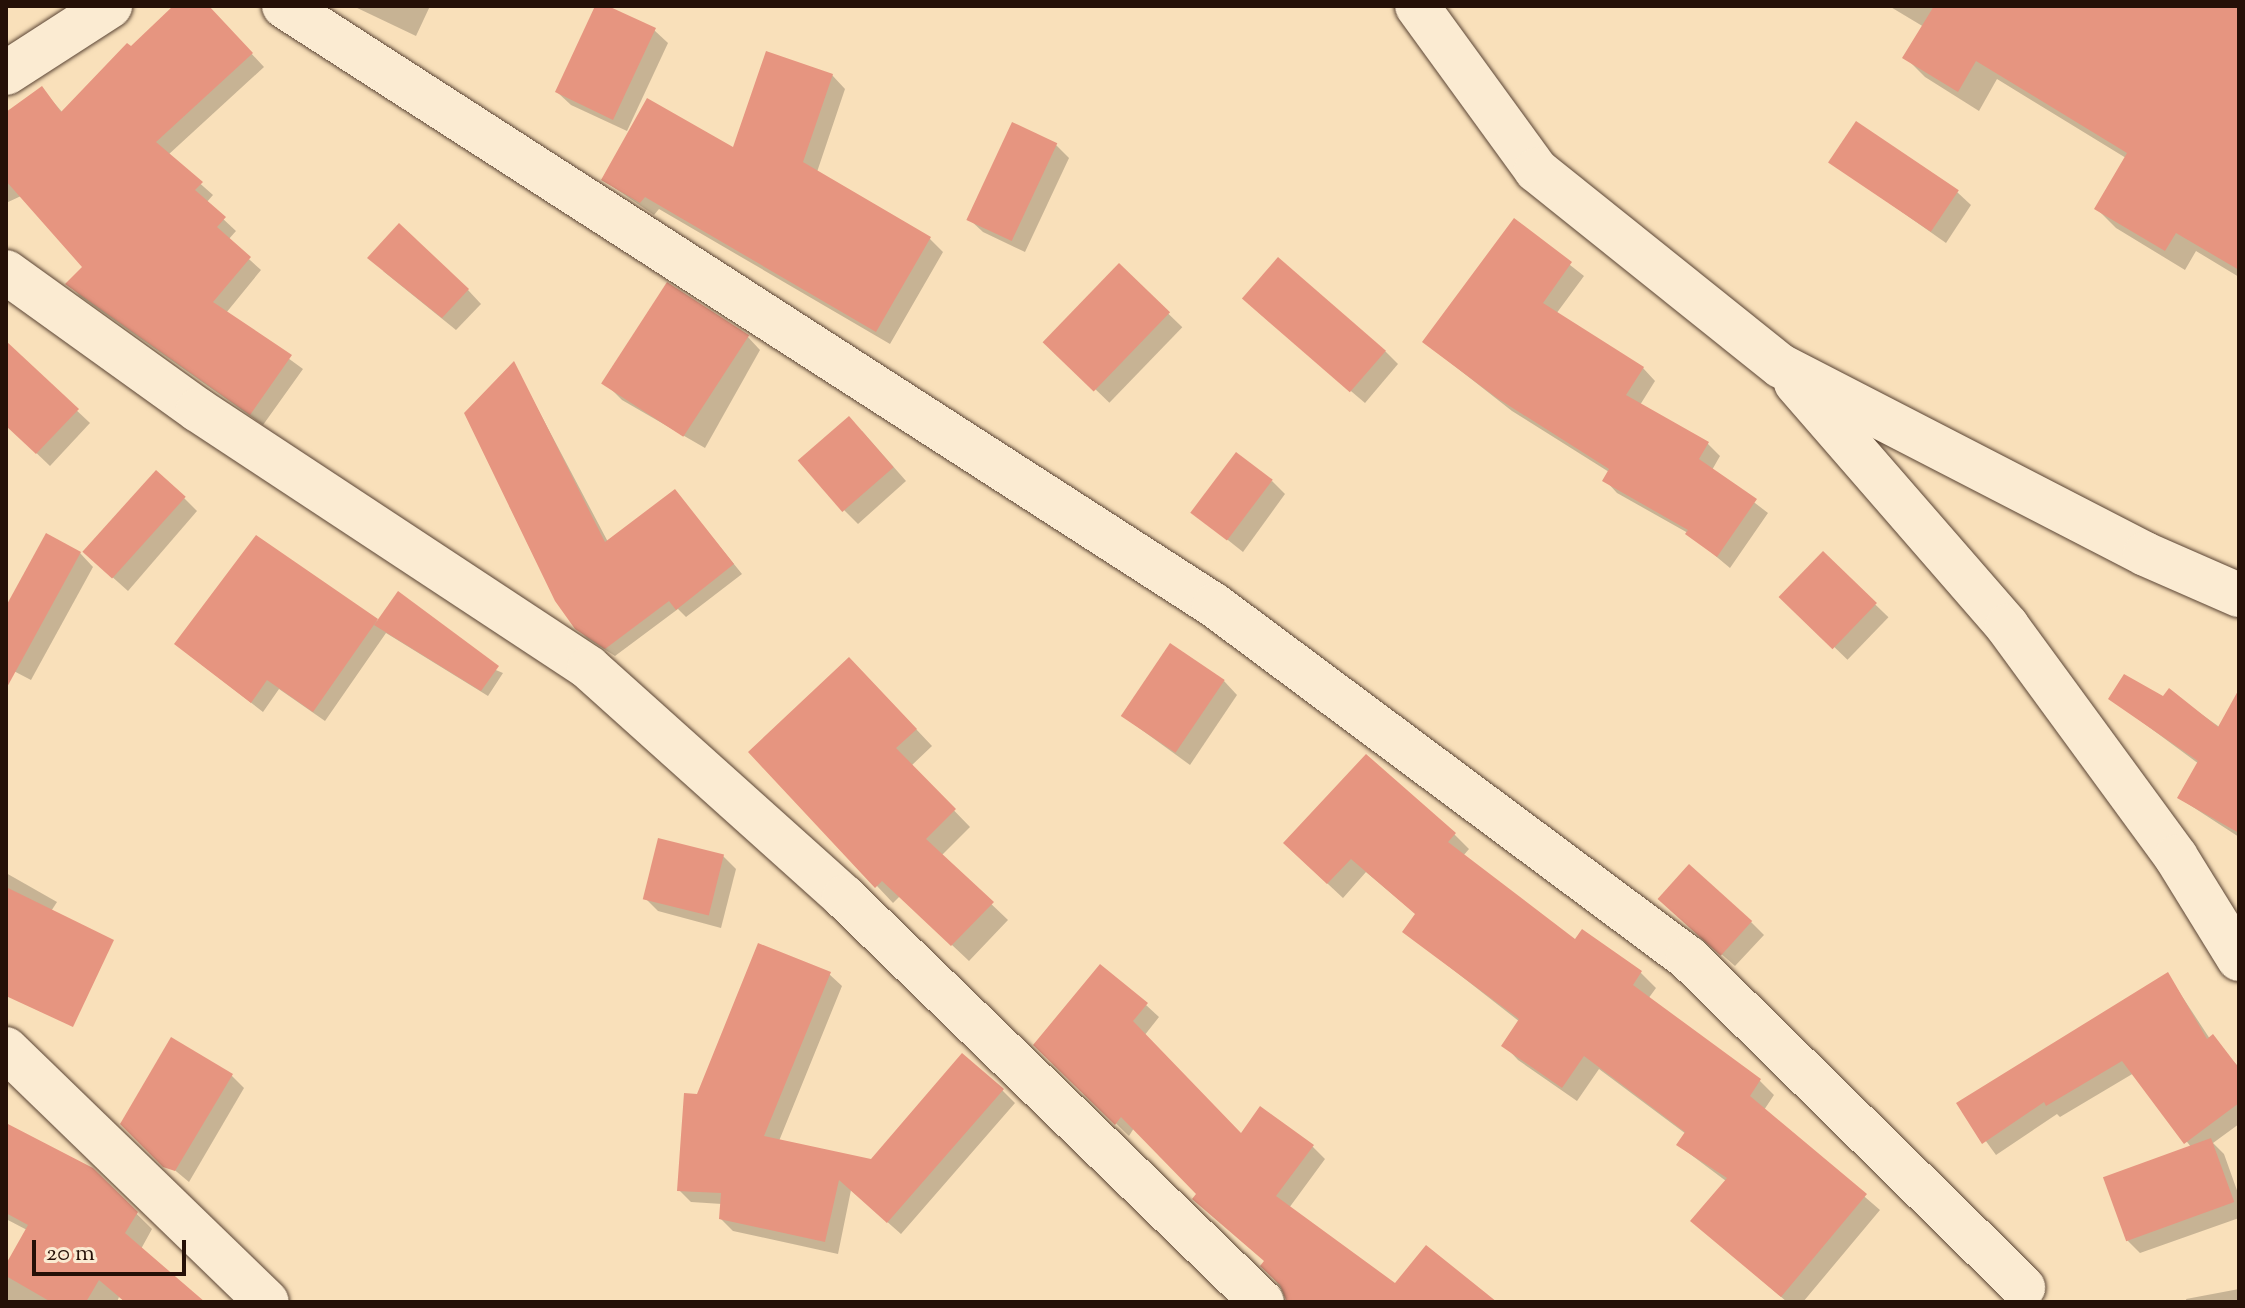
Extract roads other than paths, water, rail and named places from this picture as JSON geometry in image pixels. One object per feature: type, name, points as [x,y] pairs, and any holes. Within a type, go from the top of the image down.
[{"type":"street","points":[[6,73],[110,6]]},
{"type":"street","points":[[284,6],[1214,605],[1688,958],[2023,1287]]},
{"type":"street","points":[[1417,6],[1536,170],[1781,366],[2007,626],[2176,857],[2239,959]]},
{"type":"street","points":[[6,272],[198,410],[589,668],[844,897],[1262,1302]]},
{"type":"street","points":[[1781,366],[2145,554],[2239,595]]},
{"type":"street","points":[[6,1049],[267,1302]]}]
